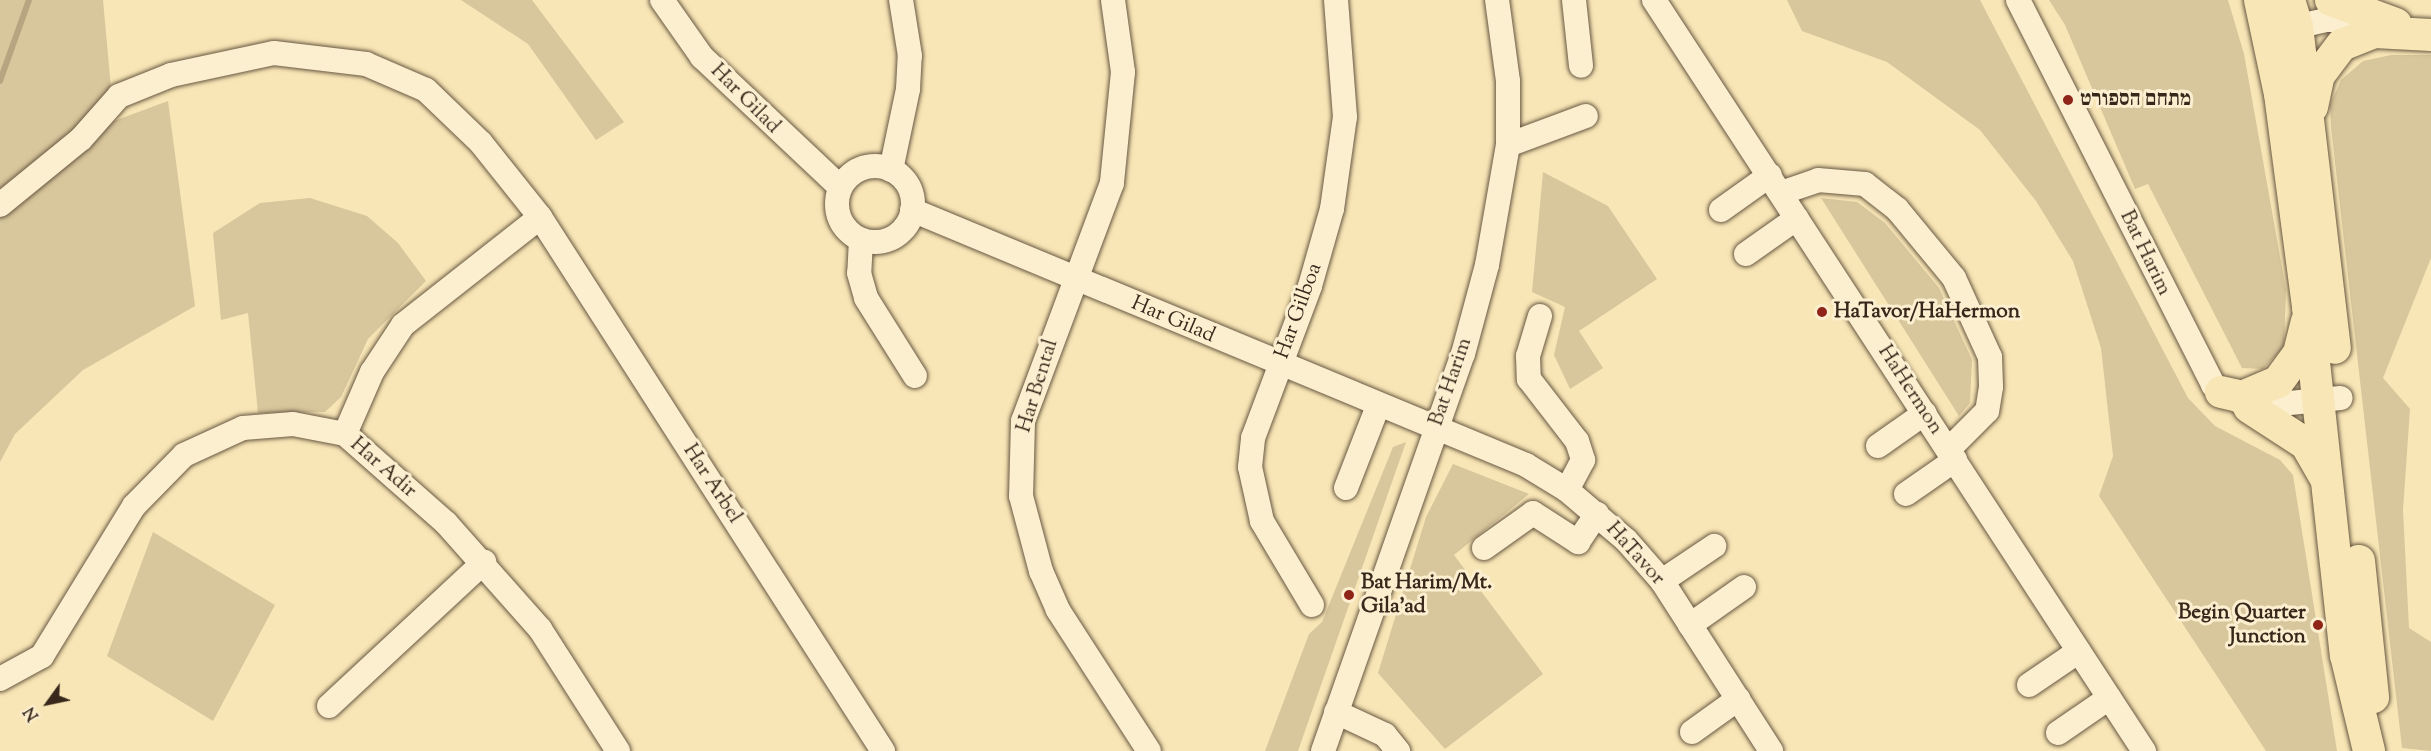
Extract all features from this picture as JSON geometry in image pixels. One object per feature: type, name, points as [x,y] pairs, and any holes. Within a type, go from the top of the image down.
[{"type":"main road","points":[[2260,0],[2285,20],[2311,135],[2331,399],[2380,751]]},
{"type":"main road","points":[[2331,0],[2396,24]]},
{"type":"main road","points":[[2285,20],[2308,307],[2331,399],[2329,487],[2346,654],[2368,751]]},
{"type":"main road","points":[[2311,135],[2319,75],[2342,45],[2375,32],[2431,34]]},
{"type":"main road","points":[[2221,392],[2242,398],[2278,382],[2299,353],[2308,307]]},
{"type":"main road","points":[[2249,407],[2306,444],[2329,487]]},
{"type":"street","name":"Har Gilad","points":[[662,0],[702,57],[840,187]]},
{"type":"street","points":[[891,170],[908,89],[910,56],[901,0]]},
{"type":"street","name":"Har Bental","points":[[1113,0],[1123,72],[1119,147],[1112,183],[1023,421],[1021,496],[1041,572],[1058,610],[1149,751]]},
{"type":"street","name":"Har Gilboa","points":[[1312,604],[1277,550],[1253,496],[1253,438],[1322,250],[1340,166],[1345,70],[1336,0]]},
{"type":"street","name":"Bat Harim","points":[[1323,751],[1435,430],[1487,265],[1508,145],[1508,81],[1497,0]]},
{"type":"street","points":[[1574,0],[1581,66]]},
{"type":"street","name":"HaHermon","points":[[1654,0],[2144,751]]},
{"type":"street","name":"Bat Harim","points":[[2018,0],[2199,363],[2221,392],[2249,407]]},
{"type":"street","points":[[2285,20],[2363,19],[2396,24],[2431,34]]},
{"type":"street","name":"Har Arbel","points":[[0,205],[81,139],[119,96],[171,75],[274,53],[366,64],[426,90],[480,142],[540,217],[883,751]]},
{"type":"street","points":[[1508,145],[1586,116]]},
{"type":"street","points":[[861,240],[888,240],[900,233],[912,210],[908,186],[891,170],[866,167],[840,187],[838,214],[861,240],[859,273],[866,298],[915,376]]},
{"type":"street","points":[[1721,210],[1775,184],[1818,180],[1865,184],[1898,209],[1954,278],[1990,357],[1991,387],[1987,411],[1952,455],[1906,494]]},
{"type":"street","name":"Har Gilad","points":[[912,210],[1435,430]]},
{"type":"street","points":[[345,434],[372,372],[403,325],[540,217]]},
{"type":"street","points":[[1746,254],[1797,218]]},
{"type":"street","points":[[1540,316],[1528,356],[1529,379],[1577,441],[1583,460],[1567,490]]},
{"type":"street","points":[[2249,407],[2331,399]]},
{"type":"street","points":[[1346,488],[1378,406]]},
{"type":"street","points":[[1878,446],[1925,413]]},
{"type":"street","name":"Har Adir","points":[[0,679],[42,656],[134,506],[184,455],[243,428],[268,424],[345,434],[484,562],[540,629],[616,750]]},
{"type":"street","name":"HaTavor","points":[[1435,430],[1526,465],[1567,490],[1597,514],[1662,581],[1770,751]]},
{"type":"street","points":[[1484,548],[1533,513],[1578,542],[1597,514]]},
{"type":"street","points":[[1662,581],[1714,546]]},
{"type":"street","points":[[329,706],[484,562]]},
{"type":"street","points":[[1690,625],[1744,587]]},
{"type":"street","points":[[2029,685],[2079,651]]},
{"type":"street","points":[[2058,733],[2109,698]]},
{"type":"street","points":[[1692,732],[1738,699]]},
{"type":"street","points":[[1336,712],[1385,735],[1398,751]]},
{"type":"shaded area","points":[[0,0],[103,0],[114,121],[168,101],[195,306],[83,370],[15,434],[0,462]]},
{"type":"shaded area","points":[[461,0],[532,0],[624,122],[596,140],[528,44]]},
{"type":"shaded area","points":[[1787,0],[1980,0],[2188,398],[2215,426],[2280,460],[2293,475],[2337,751],[2266,751],[2099,496],[2113,456],[2101,348],[2073,261],[2036,201],[1980,130],[1887,62],[1802,31]]},
{"type":"shaded area","points":[[2049,0],[2228,0],[2244,54],[2286,290],[2284,347],[2263,369],[2242,368],[2148,184],[2135,189],[2065,25]]},
{"type":"shaded area","points":[[2391,55],[2431,55],[2431,258],[2383,378],[2410,409],[2403,510],[2409,628],[2431,642],[2431,751],[2402,748],[2331,127],[2330,105],[2341,80],[2363,61]]},
{"type":"shaded area","points":[[1543,172],[1608,206],[1657,279],[1579,331],[1603,368],[1570,389],[1554,355],[1565,307],[1532,292]]},
{"type":"shaded area","points":[[310,198],[367,216],[398,243],[426,281],[368,339],[341,397],[325,412],[258,413],[248,313],[221,320],[213,233],[260,203]]},
{"type":"shaded area","points":[[1821,198],[1857,202],[1885,223],[1939,288],[1972,360],[1970,403],[1959,416]]},
{"type":"shaded area","points":[[1406,442],[1298,751],[1265,751],[1309,634],[1322,622],[1393,447]]},
{"type":"shaded area","points":[[1453,464],[1529,494],[1454,555],[1543,674],[1445,749],[1378,673],[1426,517]]},
{"type":"shaded area","points":[[153,532],[275,605],[213,721],[107,656]]},
{"type":"waterway","points":[[0,81],[29,0]]},
{"type":"place","name":"מתחם הספורט","points":[[2068,100]]},
{"type":"place","name":"HaTavor/HaHermon","points":[[1822,312]]},
{"type":"place","name":"Bat Harim/Mt. Gila'ad","points":[[1349,595]]},
{"type":"place","name":"Begin Quarter Junction","points":[[2318,625]]}]
